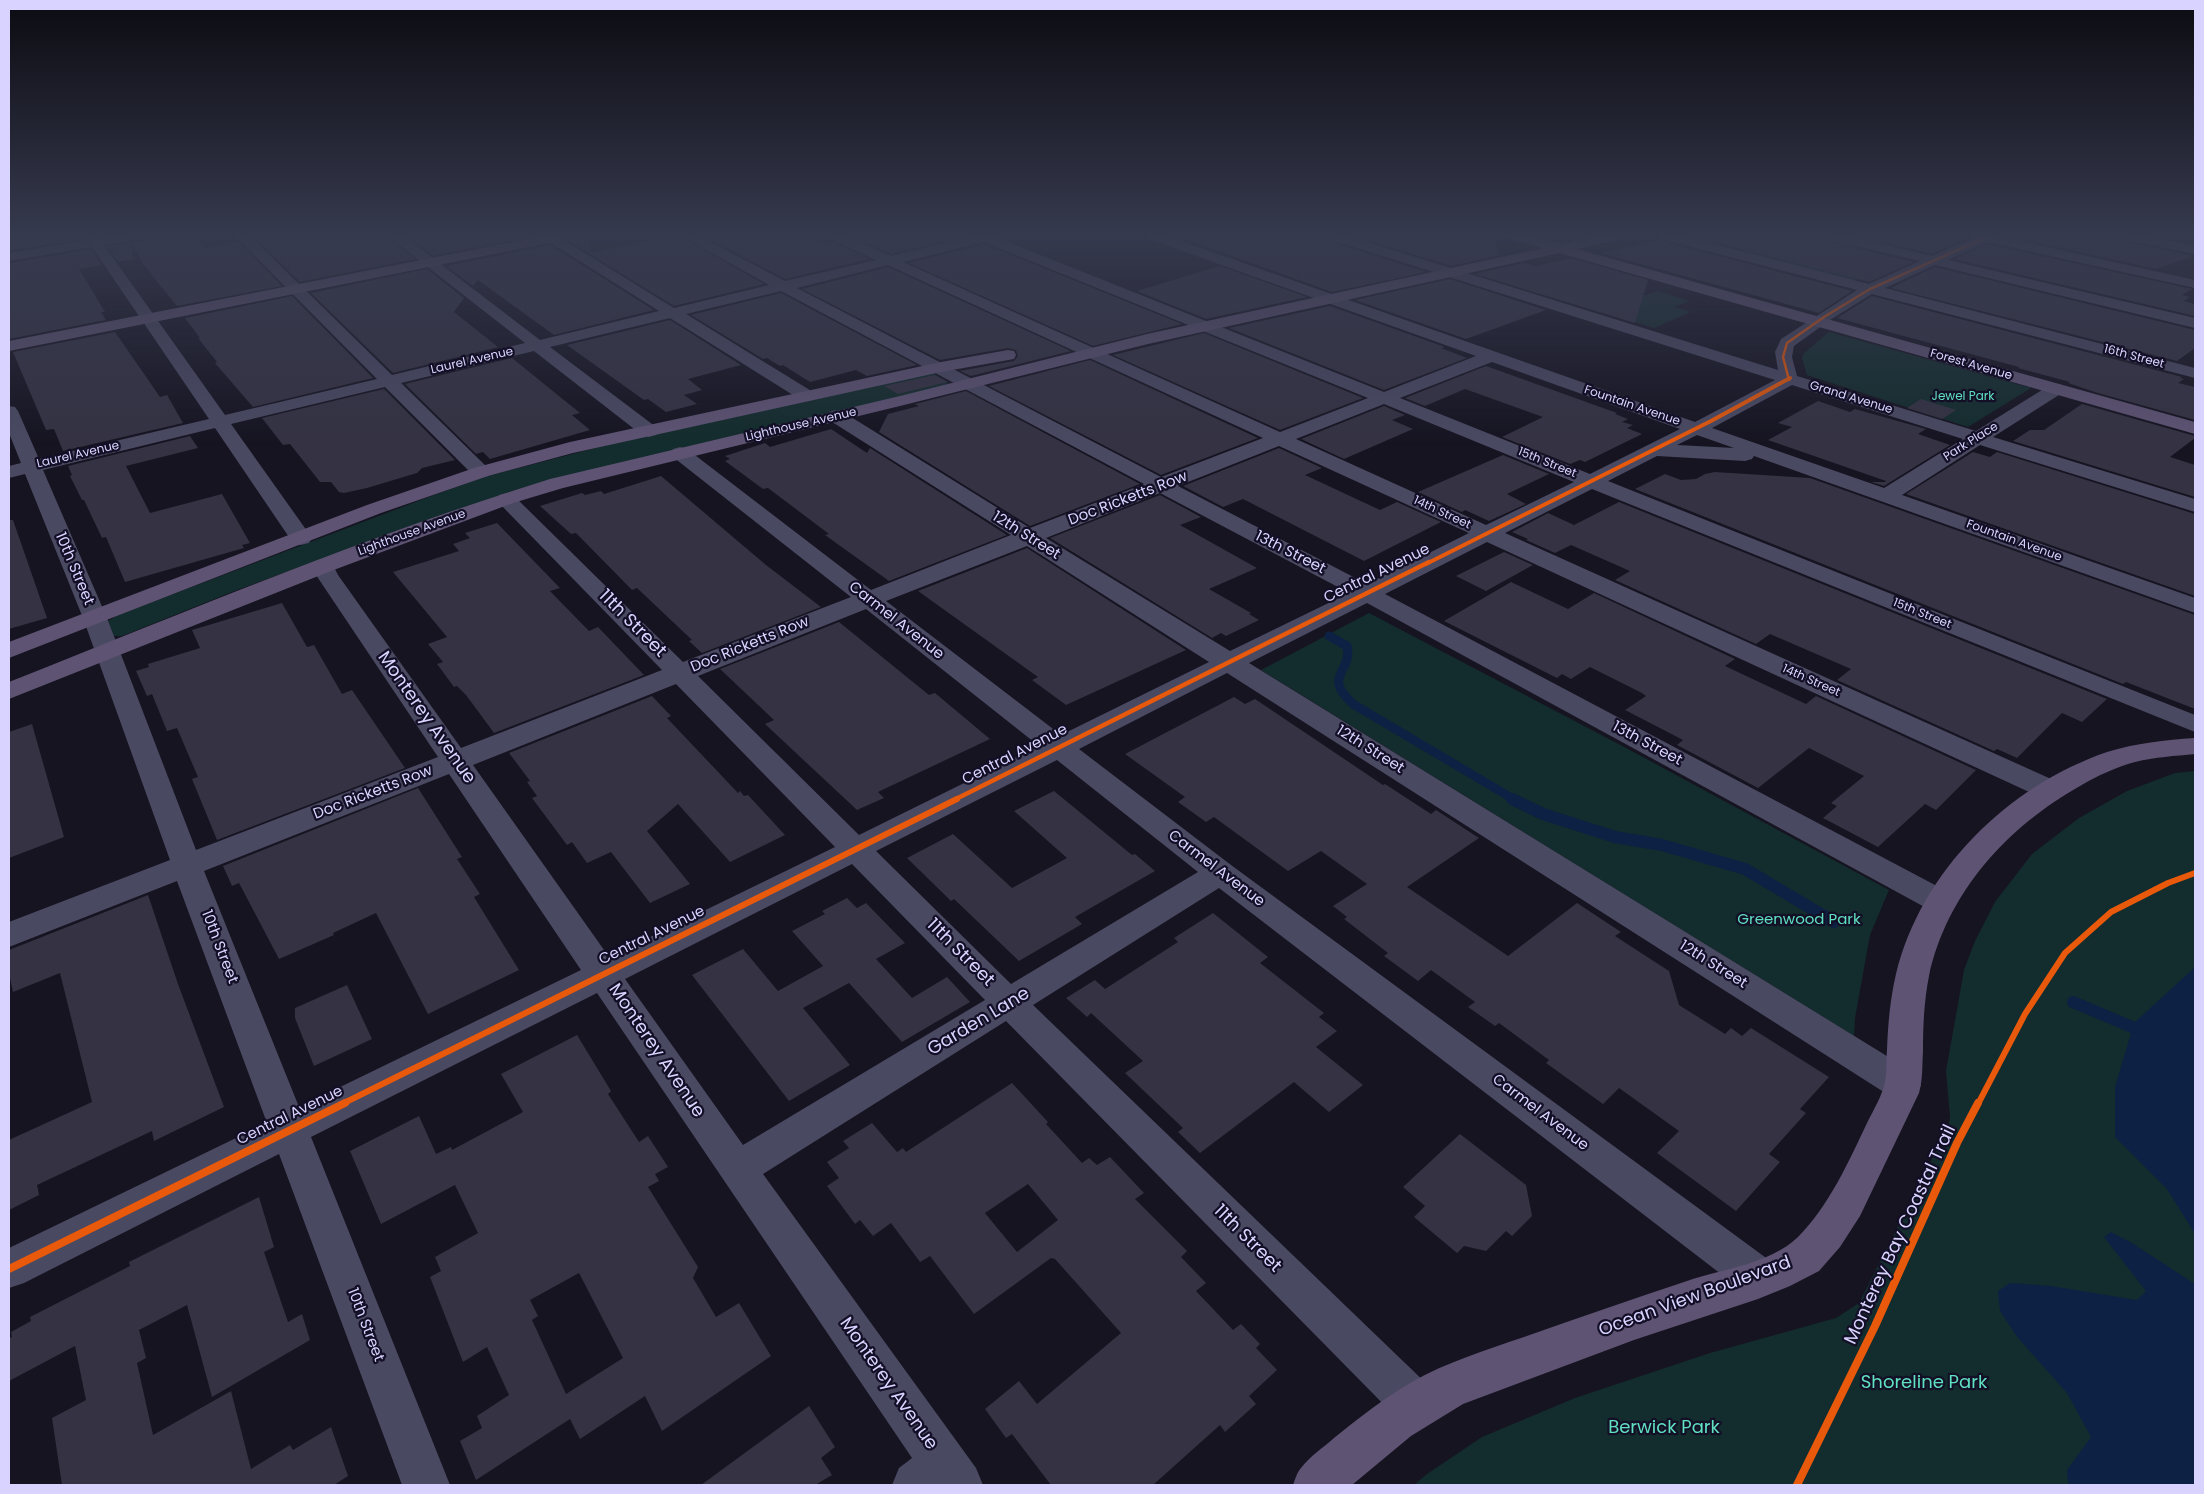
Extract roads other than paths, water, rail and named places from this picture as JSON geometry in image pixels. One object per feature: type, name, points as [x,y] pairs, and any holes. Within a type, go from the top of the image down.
[{"type":"main road","points":[[9,346],[211,306]]},
{"type":"main road","name":"Lighthouse Avenue","points":[[1042,347],[1235,306]]},
{"type":"main road","name":"Lighthouse Avenue","points":[[9,691],[323,566],[506,499],[557,483],[967,384],[1091,352],[1296,306]]},
{"type":"main road","name":"Forest Avenue","points":[[1767,306],[2056,389],[2194,426]]},
{"type":"main road","name":"Lighthouse Avenue","points":[[9,651],[374,509],[481,472],[562,450],[936,368],[978,362],[1024,351]]},
{"type":"main road","name":"Ocean View Boulevard","points":[[1317,1485],[1353,1453],[1416,1405],[1446,1388],[1620,1324],[1758,1278],[1786,1267],[1811,1252],[1829,1229],[1869,1160],[1903,1085],[1906,1000],[1918,955],[1926,932],[1941,902],[1965,866],[1992,836],[2050,790],[2116,758],[2162,748],[2195,746]]},
{"type":"street","points":[[140,306],[301,538]]},
{"type":"street","points":[[313,306],[481,472]]},
{"type":"street","points":[[486,306],[649,431]]},
{"type":"street","points":[[660,306],[807,396]]},
{"type":"street","name":"Laurel Avenue","points":[[9,472],[701,306]]},
{"type":"street","name":"13th Street","points":[[820,306],[1367,593],[1941,902]]},
{"type":"street","name":"14th Street","points":[[988,306],[2050,790]]},
{"type":"street","name":"15th Street","points":[[1156,306],[2195,724]]},
{"type":"street","name":"Fountain Avenue","points":[[1351,306],[2195,606]]},
{"type":"street","name":"Grand Avenue","points":[[1558,306],[2195,506]]},
{"type":"street","points":[[1790,379],[1783,362],[1783,349],[1787,342],[1842,306]]},
{"type":"street","name":"16th Street","points":[[1935,306],[2195,373]]},
{"type":"street","points":[[2123,306],[2195,323]]},
{"type":"street","name":"Doc Ricketts Row","points":[[9,935],[1491,356]]},
{"type":"street","name":"Central Avenue","points":[[9,1269],[1488,534],[1697,429],[1790,379]]},
{"type":"street","name":"Park Place","points":[[1886,496],[2056,389]]},
{"type":"street","points":[[1645,410],[1657,448],[1776,457]]},
{"type":"street","name":"10th Street","points":[[9,411],[95,618],[187,866],[426,1485]]},
{"type":"street","name":"12th Street","points":[[836,416],[1903,1085]]},
{"type":"street","name":"Carmel Avenue","points":[[680,454],[1220,873],[1758,1278]]},
{"type":"street","name":"11th Street","points":[[506,499],[681,672],[1009,1004],[1416,1405]]},
{"type":"street","name":"Monterey Avenue","points":[[323,566],[327,575],[737,1169],[939,1478]]},
{"type":"street","name":"Garden Lane","points":[[737,1169],[1220,873]]},
{"type":"water","points":[[2195,967],[2195,1234],[2167,1189],[2115,1137],[2115,1087],[2134,1023]]},
{"type":"water","points":[[2111,1232],[2132,1243],[2195,1284],[2195,1485],[2068,1484],[2067,1470],[2091,1437],[2067,1393],[2018,1338],[2000,1311],[1998,1291],[2010,1283],[2051,1286],[2137,1300],[2146,1291],[2104,1237]]},
{"type":"waterway","points":[[1329,636],[1347,646],[1348,655],[1340,674],[1339,686],[1353,704],[1515,800]]},
{"type":"waterway","points":[[1512,799],[1543,814],[1615,837],[1662,845],[1745,869],[1834,922]]},
{"type":"waterway","points":[[2073,1002],[2132,1027]]},
{"type":"park label","name":"Jewel Park","points":[[1963,397]]},
{"type":"park label","name":"Greenwood Park","points":[[1799,920]]},
{"type":"park label","name":"Shoreline Park","points":[[1924,1383]]},
{"type":"park label","name":"Berwick Park","points":[[1664,1428]]}]
